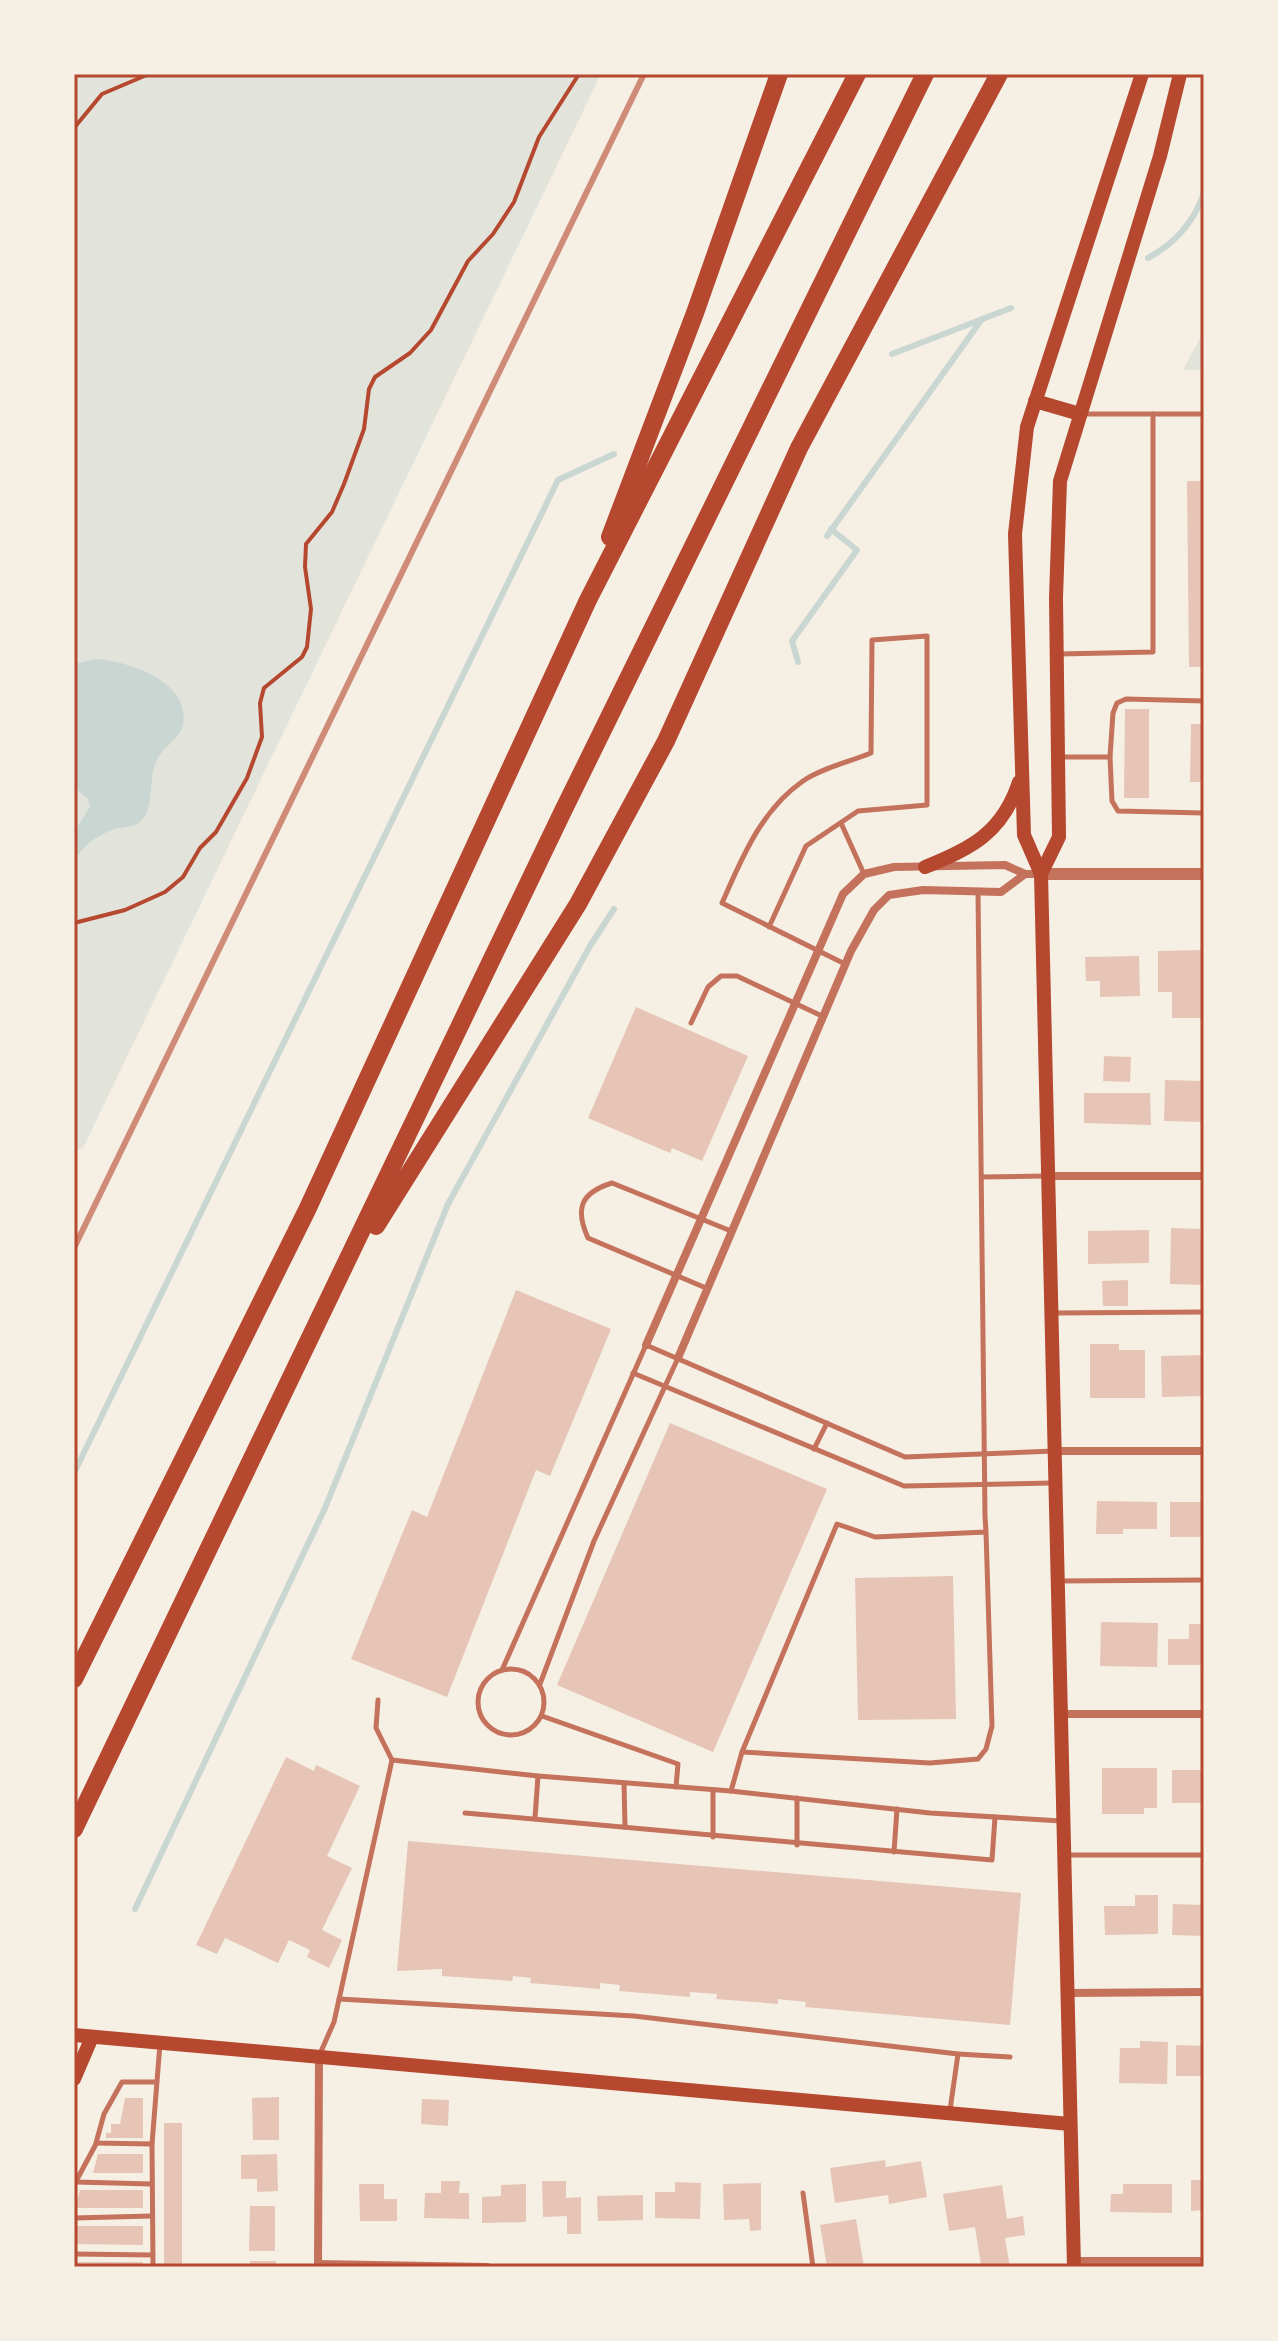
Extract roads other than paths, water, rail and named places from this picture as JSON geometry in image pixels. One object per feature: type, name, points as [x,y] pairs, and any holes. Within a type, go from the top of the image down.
[{"type":"highway","points":[[588,600],[779,74]]},
{"type":"highway","points":[[74,1679],[307,1210],[588,600],[857,74]]},
{"type":"highway","points":[[74,1829],[563,811],[925,74]]},
{"type":"highway","points":[[330,1300],[578,904],[666,741],[799,448],[999,74]]},
{"type":"main road","points":[[1074,2264],[1056,1451],[1048,1313],[1041,874],[1024,835],[1015,534],[1027,427],[1142,74]]},
{"type":"main road","points":[[1041,874],[1059,837],[1056,654],[1060,481],[1160,156],[1180,74]]},
{"type":"main road","points":[[1035,401],[1080,414]]},
{"type":"main road","points":[[925,867],[963,852],[994,831],[1012,805],[1022,771]]},
{"type":"main road","points":[[74,2035],[1070,2124]]},
{"type":"main road","points":[[74,2079],[92,2037]]},
{"type":"street","points":[[646,1345],[843,894],[864,874],[894,867],[1005,865],[1025,874],[1204,874]]},
{"type":"street","points":[[678,1358],[846,964],[874,910],[889,895],[923,890],[1001,892],[1025,874]]},
{"type":"street","points":[[1046,1176],[1204,1176]]},
{"type":"street","points":[[1056,1451],[1204,1451]]},
{"type":"street","points":[[1060,1714],[1204,1714]]},
{"type":"street","points":[[1067,1993],[1204,1992]]},
{"type":"street","points":[[319,2057],[318,2266],[487,2267]]},
{"type":"street","points":[[1074,2264],[1204,2261]]},
{"type":"lane","points":[[1080,414],[1204,414]]},
{"type":"lane","points":[[1056,654],[1153,652],[1153,414]]},
{"type":"lane","points":[[769,927],[806,846],[858,811],[927,805],[927,636],[872,640],[871,753],[804,780],[771,809],[747,847],[722,903],[769,927],[818,952],[846,964]]},
{"type":"lane","points":[[1204,701],[1126,699],[1117,703],[1113,713],[1110,757],[1112,801],[1118,811],[1204,813]]},
{"type":"lane","points":[[1058,757],[1110,757]]},
{"type":"lane","points":[[841,823],[864,874]]},
{"type":"lane","points":[[742,1752],[930,1763],[978,1759],[986,1749],[992,1726],[985,1484],[978,891]]},
{"type":"lane","points":[[691,1023],[708,987],[721,976],[737,976],[825,1017]]},
{"type":"lane","points":[[982,1177],[1046,1176]]},
{"type":"lane","points":[[706,1288],[588,1238],[579,1218],[584,1201],[594,1189],[612,1183],[732,1232]]},
{"type":"lane","points":[[1048,1313],[1204,1312]]},
{"type":"lane","points":[[502,1670],[523,1671],[540,1684],[544,1695],[542,1716],[536,1725],[516,1736],[493,1731],[484,1723],[477,1702],[479,1691],[484,1682],[502,1670],[646,1345],[905,1457],[1056,1451]]},
{"type":"lane","points":[[540,1684],[558,1629],[594,1541],[678,1358]]},
{"type":"lane","points":[[633,1373],[904,1486],[1056,1483]]},
{"type":"lane","points":[[814,1449],[827,1423]]},
{"type":"lane","points":[[731,1791],[742,1752],[837,1524],[875,1537],[986,1532]]},
{"type":"lane","points":[[1058,1581],[1204,1580]]},
{"type":"lane","points":[[319,2057],[334,2022],[392,1760],[376,1728],[378,1700]]},
{"type":"lane","points":[[542,1716],[678,1764],[676,1787]]},
{"type":"lane","points":[[392,1760],[897,1809],[1062,1821]]},
{"type":"lane","points":[[535,1818],[538,1776]]},
{"type":"lane","points":[[624,1783],[625,1827]]},
{"type":"lane","points":[[713,1790],[713,1837]]},
{"type":"lane","points":[[797,1797],[797,1845]]},
{"type":"lane","points":[[894,1852],[897,1809]]},
{"type":"lane","points":[[465,1813],[992,1860],[995,1817]]},
{"type":"lane","points":[[1063,1855],[1204,1855]]},
{"type":"lane","points":[[339,1999],[634,2016],[958,2054],[1010,2057]]},
{"type":"lane","points":[[153,2267],[152,2144],[160,2043]]},
{"type":"lane","points":[[949,2113],[958,2054]]},
{"type":"lane","points":[[152,2184],[75,2184],[96,2143],[104,2114],[122,2082],[157,2082]]},
{"type":"lane","points":[[96,2143],[152,2144]]},
{"type":"lane","points":[[803,2193],[813,2267]]},
{"type":"lane","points":[[74,2218],[152,2216]]},
{"type":"lane","points":[[74,2254],[153,2255]]},
{"type":"waterway","points":[[1148,258],[1182,231],[1204,193]]},
{"type":"waterway","points":[[892,354],[1011,308]]},
{"type":"waterway","points":[[827,536],[982,319]]},
{"type":"waterway","points":[[74,1473],[558,480],[614,454]]},
{"type":"waterway","points":[[798,662],[792,641],[857,550],[831,529]]},
{"type":"waterway","points":[[135,1909],[325,1508],[448,1204],[590,946],[614,909]]},
{"type":"railway","points":[[74,1248],[644,74]]}]
